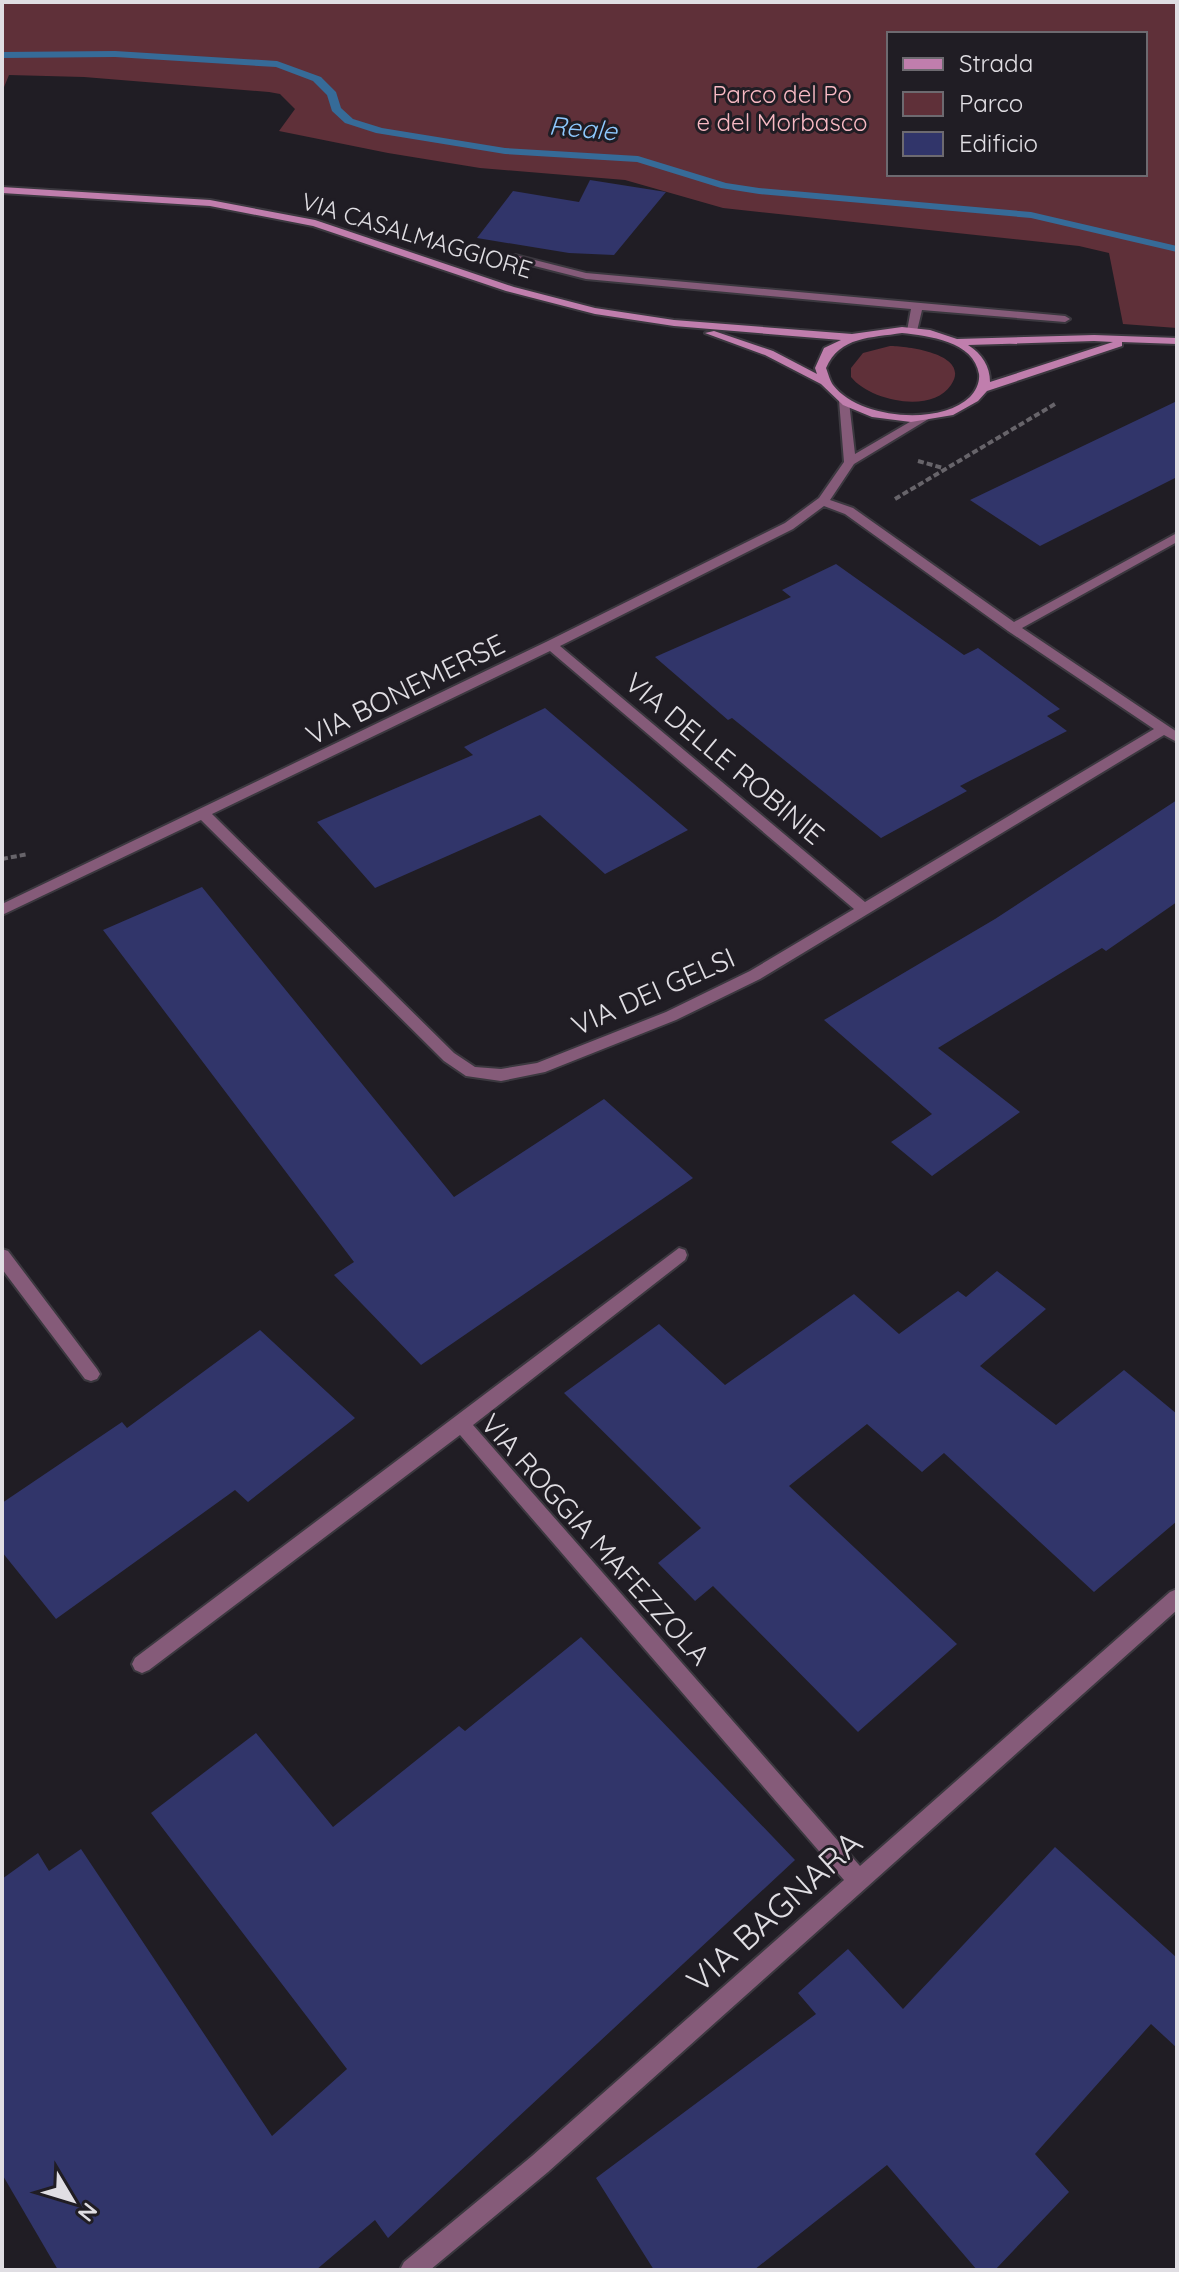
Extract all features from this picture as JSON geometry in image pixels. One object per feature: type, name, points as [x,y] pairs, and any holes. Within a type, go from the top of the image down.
[{"type":"main road","name":"VIA CASALMAGGIORE","points":[[2,190],[210,203],[315,223],[510,289],[595,311],[674,323]]},
{"type":"main road","points":[[674,323],[850,337]]},
{"type":"main road","points":[[674,323],[769,353],[822,381],[843,402],[867,412],[895,418],[924,418],[963,408],[984,388],[1043,366],[1135,339]]},
{"type":"main road","points":[[822,381],[819,368],[823,356],[834,345],[850,337],[875,331],[912,331],[955,342],[1177,341]]},
{"type":"main road","points":[[955,342],[982,363],[987,375],[984,388]]},
{"type":"street","points":[[515,258],[586,276],[1065,319]]},
{"type":"street","points":[[912,331],[917,306]]},
{"type":"street","points":[[843,402],[850,462],[924,418]]},
{"type":"street","name":"VIA BONEMERSE","points":[[2,910],[551,645],[789,526],[823,501],[850,462]]},
{"type":"street","points":[[823,501],[849,511],[1013,628],[1170,734]]},
{"type":"street","points":[[1013,628],[1177,537]]},
{"type":"street","name":"VIA DELLE ROBINIE","points":[[551,645],[865,910]]},
{"type":"street","name":"VIA DEI GELSI","points":[[202,813],[449,1057],[472,1072],[501,1075],[539,1068],[671,1016],[755,975],[1170,734]]},
{"type":"street","points":[[461,1424],[679,1255]]},
{"type":"street","points":[[2,1256],[91,1374]]},
{"type":"street","name":"VIA ROGGIA MAFEZZOLA","points":[[142,1664],[461,1424],[857,1879]]},
{"type":"street","name":"VIA BAGNARA","points":[[412,2270],[540,2164],[857,1879],[1177,1598]]},
{"type":"green space","name":"Parco del Po e del Morbasco","points":[[2,2],[1177,2],[1177,328],[1123,324],[1109,253],[1079,246],[723,208],[625,180],[480,168],[388,153],[279,131],[295,109],[280,94],[269,92],[84,77],[9,75],[2,92]]},
{"type":"green space","points":[[890,346],[922,350],[945,359],[953,366],[955,374],[951,385],[942,394],[930,399],[901,401],[872,392],[851,377],[851,368],[863,353]]},
{"type":"building","points":[[590,180],[666,192],[614,255],[569,253],[477,238],[513,191],[579,202]]},
{"type":"building","points":[[1177,401],[1177,477],[1040,546],[970,500]]},
{"type":"building","points":[[836,564],[964,655],[978,648],[1060,709],[1047,716],[1067,731],[960,786],[967,791],[881,838],[732,718],[728,720],[655,657],[791,597],[782,590]]},
{"type":"building","points":[[545,708],[688,830],[605,874],[540,815],[375,888],[317,822],[473,755],[464,747]]},
{"type":"building","points":[[1177,800],[1177,902],[1106,951],[1102,948],[938,1048],[1020,1112],[932,1176],[891,1142],[932,1114],[824,1020],[995,919]]},
{"type":"building","points":[[202,887],[454,1197],[604,1099],[693,1178],[421,1365],[334,1275],[354,1262],[103,930]]},
{"type":"building","points":[[997,1271],[1046,1309],[980,1366],[1056,1425],[1124,1370],[1177,1414],[1177,1521],[1094,1592],[944,1453],[922,1472],[867,1424],[789,1486],[957,1644],[858,1732],[713,1586],[695,1601],[658,1563],[701,1528],[564,1393],[659,1324],[725,1385],[854,1294],[899,1334],[958,1291],[966,1297]]},
{"type":"building","points":[[260,1330],[355,1418],[248,1502],[235,1490],[56,1619],[2,1552],[2,1503],[122,1422],[127,1428]]},
{"type":"building","points":[[581,1637],[795,1860],[388,2238],[375,2220],[316,2270],[58,2270],[2,2174],[2,1879],[38,1853],[49,1871],[81,1849],[272,2136],[347,2069],[151,1813],[256,1733],[333,1827],[459,1726],[465,1731]]},
{"type":"building","points":[[1055,1847],[1177,1958],[1177,2048],[1151,2024],[1035,2154],[1069,2192],[995,2270],[977,2270],[887,2165],[754,2270],[654,2270],[596,2178],[816,2014],[798,1993],[848,1949],[903,2009]]},
{"type":"waterway","name":"Reale","points":[[2,55],[115,54],[277,64],[317,79],[332,94],[336,109],[349,121],[380,131],[505,151],[638,159],[725,186],[759,191],[1031,215],[1177,249]]}]
